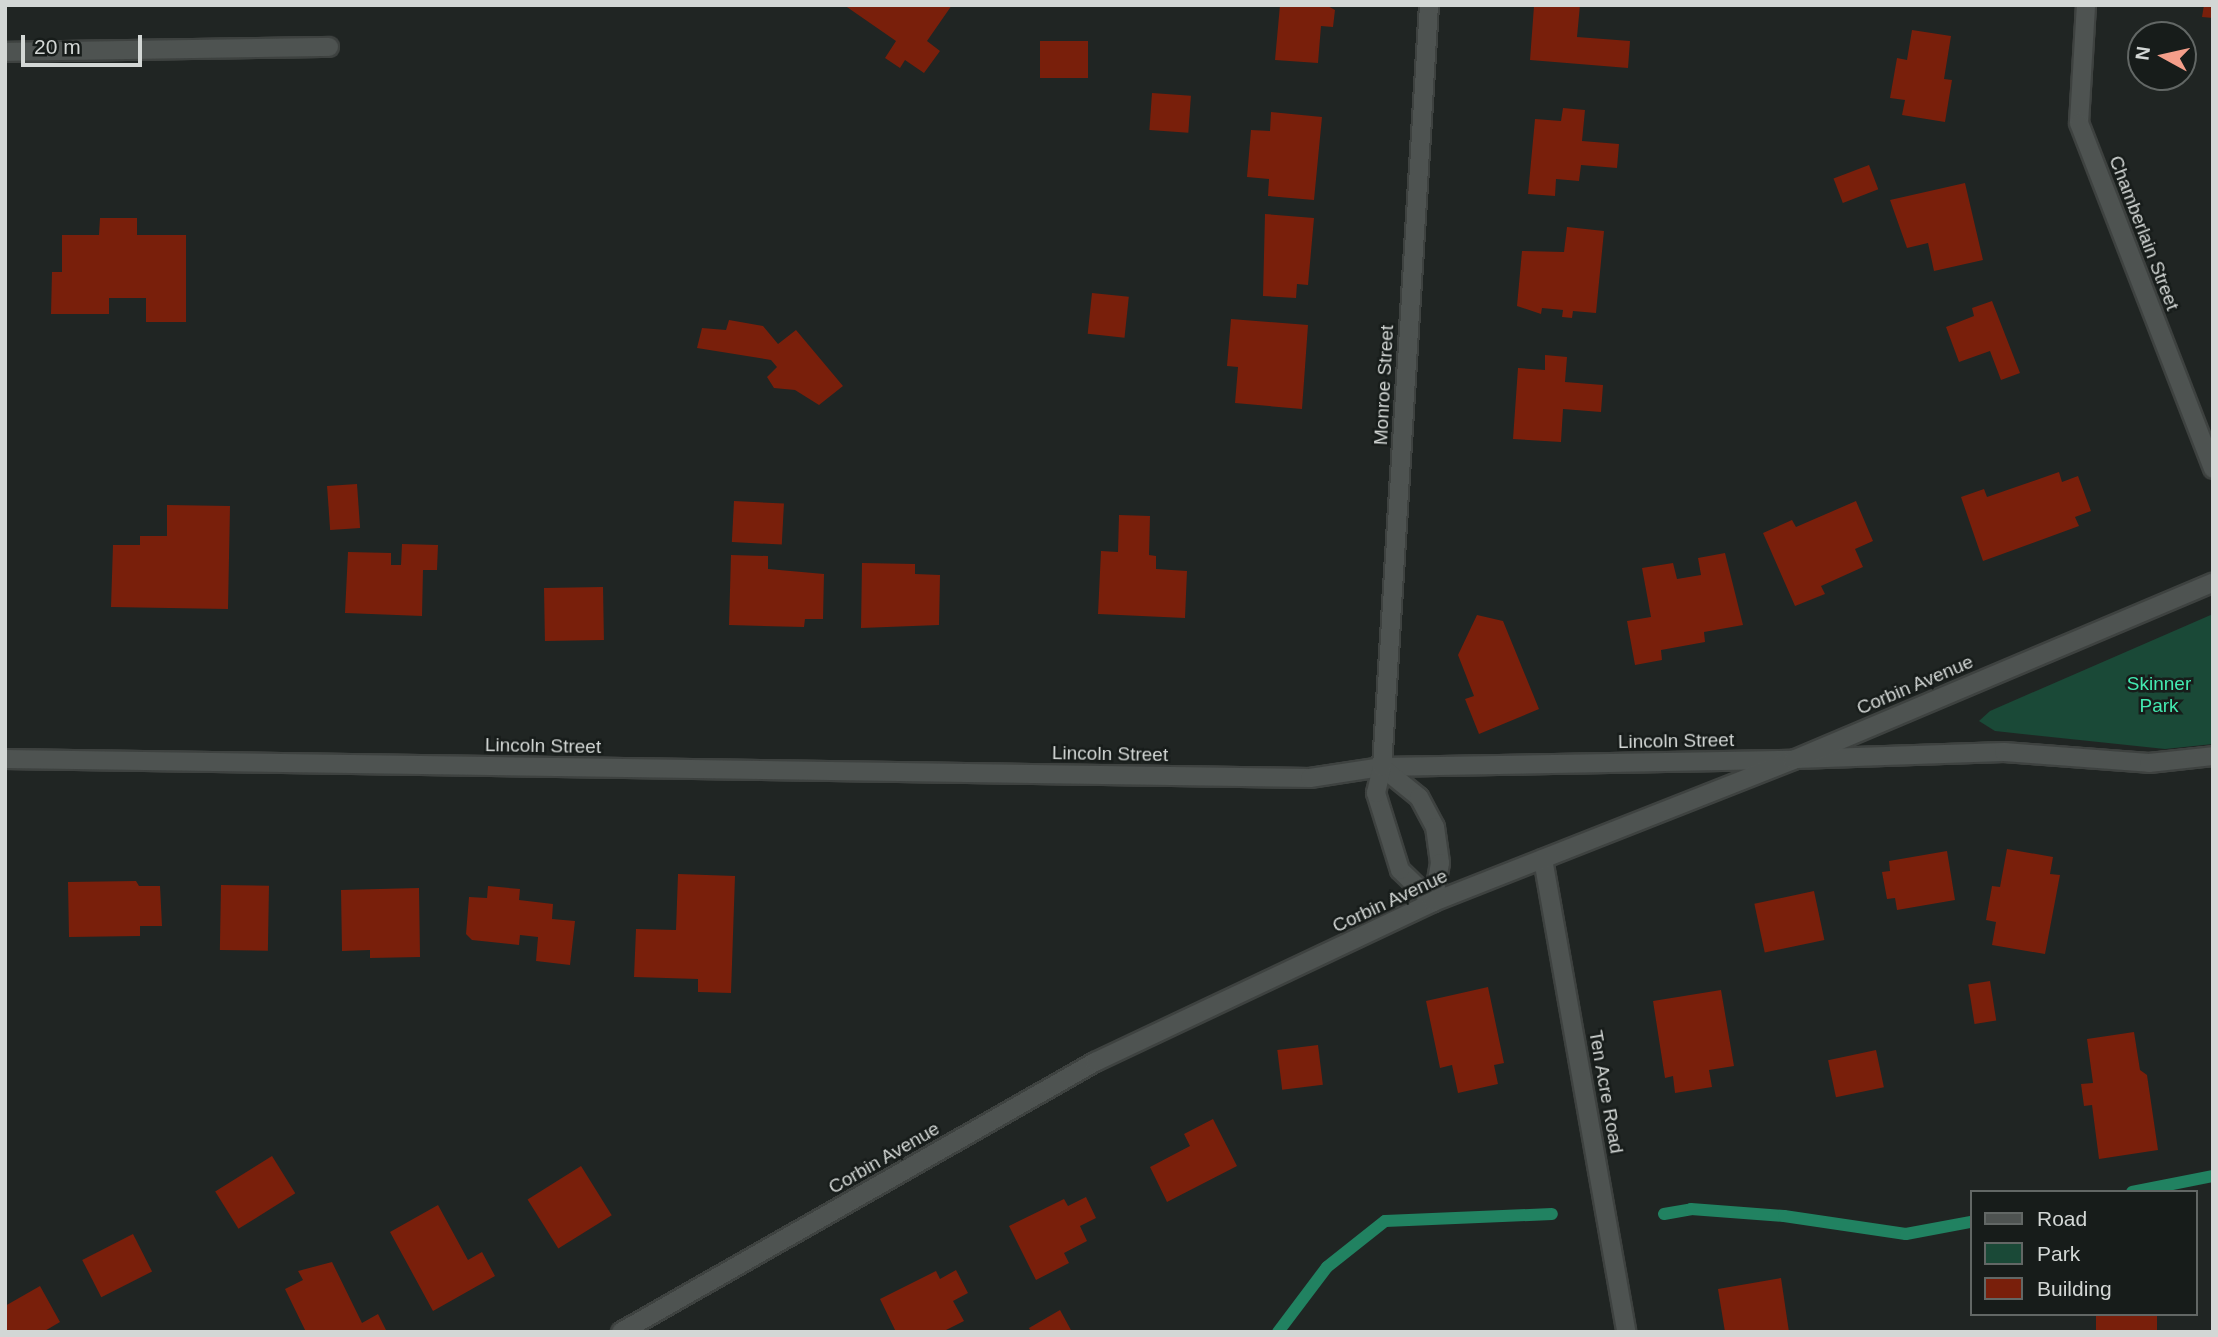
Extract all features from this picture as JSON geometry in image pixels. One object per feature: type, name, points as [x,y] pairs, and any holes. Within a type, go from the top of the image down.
[{"type":"street","name":"Monroe Street","points":[[1429,5],[1382,767],[1376,793],[1378,814],[1395,859],[1409,883],[1433,902]]},
{"type":"street","name":"Chamberlain Street","points":[[2086,5],[2079,123],[2213,469]]},
{"type":"street","points":[[5,52],[329,47]]},
{"type":"street","name":"Corbin Avenue","points":[[621,1332],[1095,1062],[1433,902],[1793,760],[2213,583]]},
{"type":"street","name":"Lincoln Street","points":[[5,759],[1310,778],[1382,767],[1793,760],[2004,752],[2149,764],[2213,755]]},
{"type":"street","points":[[1382,767],[1419,797],[1435,827],[1440,863],[1433,902]]},
{"type":"street","name":"Ten Acre Road","points":[[1543,859],[1626,1332]]},
{"type":"green space","name":"Skinner Park","points":[[2213,614],[2213,744],[2165,749],[1995,731],[1979,721],[1990,711]]},
{"type":"building","points":[[844,5],[952,5],[927,41],[940,51],[924,73],[905,60],[900,68],[885,58],[896,41]]},
{"type":"building","points":[[1280,5],[1326,5],[1335,10],[1333,27],[1321,26],[1318,63],[1275,60]]},
{"type":"building","points":[[1580,5],[1577,37],[1630,41],[1628,68],[1530,60],[1534,6]]},
{"type":"building","points":[[2204,5],[2213,5],[2213,18],[2202,17]]},
{"type":"building","points":[[1912,30],[1951,36],[1944,79],[1952,80],[1945,122],[1902,115],[1905,100],[1890,98],[1897,58],[1907,60]]},
{"type":"building","points":[[1040,41],[1088,41],[1088,78],[1040,78]]},
{"type":"building","points":[[1152,93],[1191,96],[1188,133],[1149,130]]},
{"type":"building","points":[[1563,108],[1585,110],[1582,141],[1619,144],[1617,168],[1581,165],[1579,181],[1556,179],[1555,196],[1528,194],[1535,119],[1561,121]]},
{"type":"building","points":[[1271,112],[1322,117],[1314,200],[1268,196],[1269,179],[1247,177],[1251,130],[1270,131]]},
{"type":"building","points":[[1869,165],[1878,189],[1843,203],[1834,179]]},
{"type":"building","points":[[1965,183],[1983,260],[1934,271],[1928,243],[1907,248],[1890,200]]},
{"type":"building","points":[[1265,214],[1314,218],[1308,285],[1297,284],[1296,298],[1263,296]]},
{"type":"building","points":[[100,218],[137,218],[137,235],[186,235],[186,322],[146,322],[146,298],[109,298],[109,314],[51,314],[52,272],[62,272],[62,235],[99,235]]},
{"type":"building","points":[[1567,227],[1604,231],[1596,313],[1573,311],[1572,318],[1562,317],[1563,310],[1542,308],[1541,314],[1517,306],[1522,251],[1564,252]]},
{"type":"building","points":[[1092,293],[1129,297],[1125,338],[1088,334]]},
{"type":"building","points":[[1992,301],[2020,373],[2001,380],[1990,351],[1959,362],[1946,327],[1974,316],[1972,308]]},
{"type":"building","points":[[1231,319],[1308,325],[1302,409],[1235,403],[1238,367],[1227,366]]},
{"type":"building","points":[[729,320],[763,326],[778,344],[796,330],[843,386],[819,405],[795,390],[774,388],[767,377],[777,367],[771,360],[697,348],[702,328],[726,330]]},
{"type":"building","points":[[1545,355],[1567,357],[1565,382],[1603,385],[1601,412],[1563,409],[1561,442],[1513,439],[1518,368],[1545,370]]},
{"type":"building","points":[[2059,472],[2062,482],[2078,476],[2091,511],[2075,517],[2079,526],[1983,561],[1961,497],[1984,489],[1987,497]]},
{"type":"building","points":[[357,484],[360,528],[330,530],[327,486]]},
{"type":"building","points":[[734,501],[784,504],[782,545],[732,542]]},
{"type":"building","points":[[1856,501],[1873,541],[1855,549],[1863,567],[1821,586],[1825,594],[1795,606],[1763,533],[1792,520],[1796,527]]},
{"type":"building","points":[[167,505],[230,506],[228,609],[111,607],[113,545],[140,545],[140,536],[167,536]]},
{"type":"building","points":[[1119,515],[1150,516],[1149,555],[1156,556],[1156,569],[1187,571],[1185,618],[1098,614],[1101,551],[1118,552]]},
{"type":"building","points":[[402,544],[438,545],[437,570],[423,570],[422,616],[345,613],[348,552],[391,553],[391,565],[401,565]]},
{"type":"building","points":[[1725,553],[1743,625],[1704,632],[1705,642],[1661,650],[1662,660],[1635,665],[1627,621],[1651,617],[1642,568],[1673,563],[1677,579],[1701,575],[1698,558]]},
{"type":"building","points":[[731,555],[768,556],[768,569],[824,574],[823,619],[805,619],[804,627],[729,625]]},
{"type":"building","points":[[862,563],[915,564],[915,574],[940,575],[939,625],[861,628]]},
{"type":"building","points":[[603,587],[604,640],[545,641],[544,588]]},
{"type":"building","points":[[1477,615],[1503,621],[1539,709],[1479,734],[1465,699],[1474,696],[1458,655]]},
{"type":"building","points":[[2007,849],[2053,857],[2050,874],[2060,875],[2045,954],[1992,945],[1996,922],[1986,920],[1992,886],[2000,887]]},
{"type":"building","points":[[1947,851],[1955,900],[1897,910],[1895,898],[1887,899],[1882,872],[1890,871],[1889,861]]},
{"type":"building","points":[[678,874],[735,876],[731,993],[698,992],[698,979],[634,977],[636,929],[676,930]]},
{"type":"building","points":[[136,881],[139,886],[160,886],[162,926],[140,926],[140,936],[69,937],[68,882]]},
{"type":"building","points":[[221,885],[269,886],[268,951],[220,950]]},
{"type":"building","points":[[488,886],[520,889],[519,900],[553,904],[552,919],[575,921],[570,965],[536,961],[538,937],[520,935],[519,945],[472,940],[466,934],[469,897],[487,898]]},
{"type":"building","points":[[419,888],[420,957],[370,958],[370,950],[342,951],[341,890]]},
{"type":"building","points":[[1814,891],[1824,940],[1765,953],[1754,904]]},
{"type":"building","points":[[1990,981],[1996,1021],[1975,1024],[1968,984]]},
{"type":"building","points":[[1488,987],[1504,1063],[1494,1065],[1498,1084],[1458,1093],[1452,1065],[1440,1068],[1426,1001]]},
{"type":"building","points":[[1721,990],[1734,1066],[1709,1070],[1712,1087],[1675,1093],[1673,1076],[1665,1078],[1653,1001]]},
{"type":"building","points":[[2134,1032],[2140,1070],[2147,1075],[2158,1150],[2099,1159],[2092,1105],[2084,1106],[2081,1084],[2093,1083],[2087,1039]]},
{"type":"building","points":[[1318,1045],[1323,1085],[1282,1090],[1277,1050]]},
{"type":"building","points":[[1876,1050],[1884,1087],[1836,1097],[1828,1060]]},
{"type":"building","points":[[1213,1119],[1237,1166],[1167,1202],[1150,1167],[1190,1146],[1184,1134]]},
{"type":"building","points":[[272,1156],[295,1193],[238,1229],[215,1192]]},
{"type":"building","points":[[581,1166],[612,1215],[558,1249],[528,1199]]},
{"type":"building","points":[[1086,1197],[1096,1218],[1080,1226],[1087,1241],[1064,1253],[1069,1263],[1036,1280],[1009,1226],[1064,1199],[1068,1206]]},
{"type":"building","points":[[438,1205],[468,1260],[482,1252],[495,1276],[433,1311],[390,1232]]},
{"type":"building","points":[[133,1234],[152,1271],[101,1297],[82,1260]]},
{"type":"building","points":[[332,1262],[362,1323],[378,1314],[387,1332],[306,1332],[285,1289],[303,1280],[298,1271]]},
{"type":"building","points":[[956,1270],[968,1293],[953,1301],[964,1321],[942,1332],[896,1332],[880,1299],[936,1271],[940,1279]]},
{"type":"building","points":[[1781,1278],[1789,1332],[1725,1332],[1718,1289]]},
{"type":"building","points":[[40,1286],[60,1322],[43,1332],[5,1332],[5,1306]]},
{"type":"building","points":[[1060,1310],[1072,1332],[1031,1332],[1029,1328]]},
{"type":"building","points":[[2096,1316],[2157,1316],[2157,1332],[2096,1332]]},
{"type":"waterway","points":[[2142,1190],[2213,1176]]},
{"type":"waterway","points":[[1664,1214],[1691,1209],[1784,1216],[1906,1234],[1969,1222]]},
{"type":"waterway","points":[[1278,1332],[1327,1267],[1385,1221],[1552,1214]]}]
